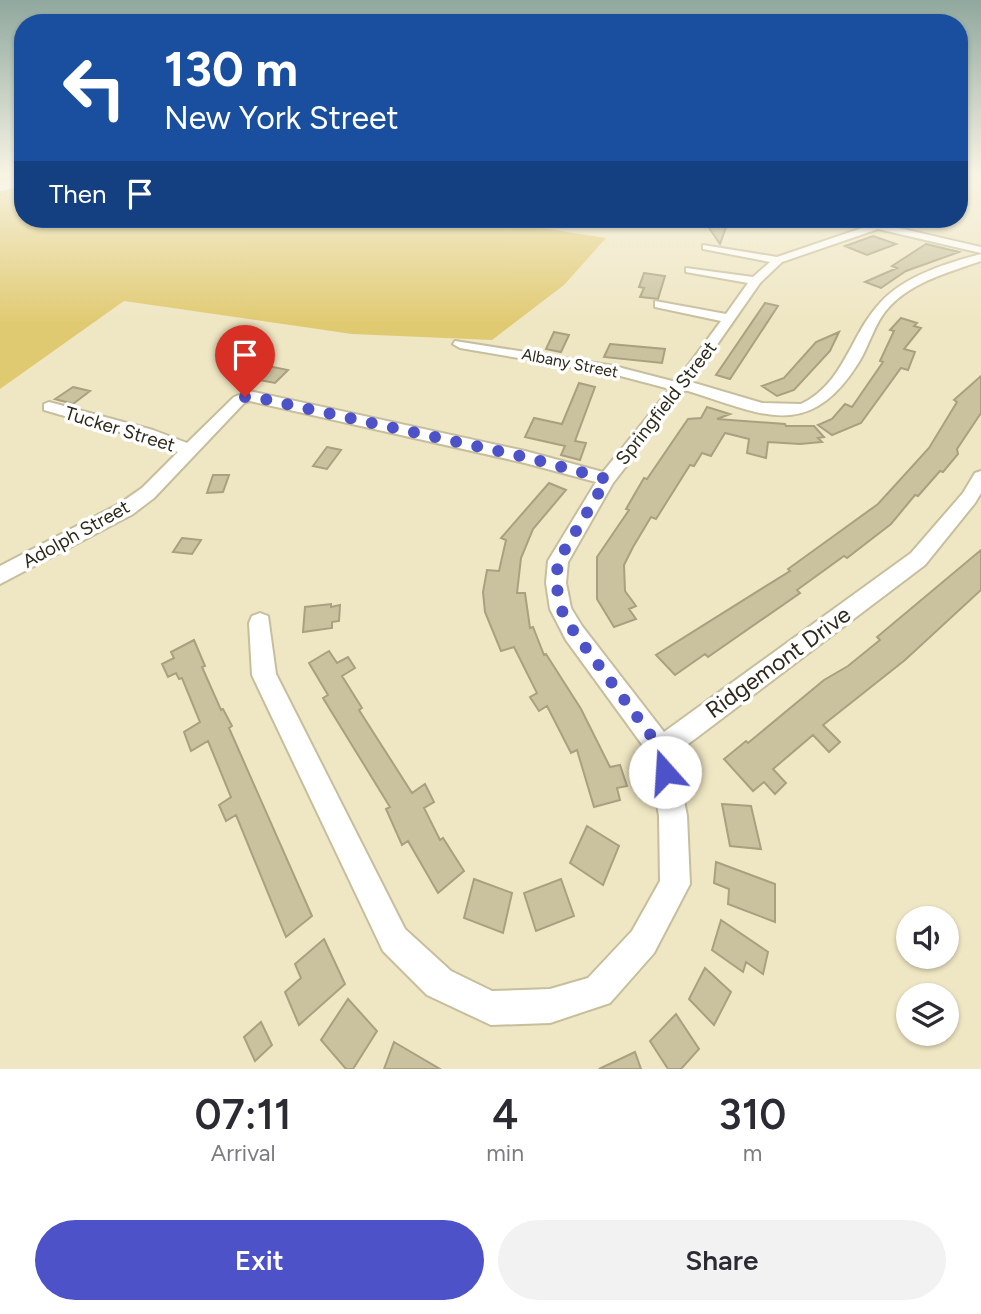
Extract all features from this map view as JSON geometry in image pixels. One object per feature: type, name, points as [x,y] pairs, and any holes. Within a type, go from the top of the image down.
[{"type":"street","name":"Springfield Street","points":[[661,749],[574,632],[561,609],[556,583],[558,561],[607,479],[680,386],[756,281],[778,260],[871,228]]},
{"type":"street","name":"Springfield Street","points":[[886,228],[981,250]]},
{"type":"street","points":[[707,247],[778,260]]},
{"type":"street","name":"Albany Street","points":[[460,344],[614,370],[766,408],[788,411],[806,409],[822,397],[851,363],[871,326],[895,296],[909,286],[981,257]]},
{"type":"street","points":[[690,270],[756,281]]},
{"type":"street","points":[[659,304],[730,319]]},
{"type":"street","name":"Adolph Street","points":[[0,576],[126,509],[148,493],[239,400],[255,397],[525,457],[607,479]]},
{"type":"street","name":"Tucker Street","points":[[49,407],[146,434],[191,451]]},
{"type":"street","name":"Ridgemont Drive","points":[[661,749],[918,559],[969,498],[981,477]]},
{"type":"street","points":[[260,623],[264,675],[394,940],[439,982],[491,1008],[550,1006],[598,991],[643,942],[675,884],[673,816],[661,749]]},
{"type":"shaded area","points":[[0,223],[14,223],[14,228],[541,228],[606,238],[564,285],[492,340],[352,334],[124,301],[0,389]]},
{"type":"building","points":[[709,228],[726,228],[720,244]]},
{"type":"building","points":[[873,236],[896,244],[867,255],[845,246]]},
{"type":"building","points":[[926,244],[959,252],[906,271],[881,288],[865,282],[897,268],[892,266]]},
{"type":"building","points":[[644,273],[665,276],[658,299],[640,297],[644,288],[639,287]]},
{"type":"building","points":[[765,303],[778,306],[730,379],[716,375]]},
{"type":"building","points":[[901,318],[917,323],[914,326],[921,328],[904,349],[915,352],[908,370],[901,368],[861,423],[832,435],[818,425],[832,419],[845,404],[852,407],[883,362],[880,361],[894,331],[890,330]]},
{"type":"building","points":[[554,332],[569,335],[561,352],[546,349]]},
{"type":"building","points":[[839,332],[830,351],[794,390],[777,396],[762,386],[784,378],[816,342]]},
{"type":"building","points":[[610,344],[665,349],[662,363],[604,357]]},
{"type":"building","points":[[258,364],[288,370],[275,383],[244,377]]},
{"type":"building","points":[[981,376],[981,413],[957,449],[958,454],[918,496],[915,495],[891,524],[847,558],[844,556],[797,590],[800,593],[708,657],[705,654],[675,675],[656,655],[790,571],[788,569],[878,504],[929,448],[957,402],[954,400]]},
{"type":"building","points":[[579,383],[595,387],[575,441],[586,443],[580,460],[561,455],[565,446],[525,437],[534,418],[562,424]]},
{"type":"building","points":[[73,387],[90,391],[73,404],[55,399]]},
{"type":"building","points":[[707,407],[730,414],[717,419],[814,426],[824,437],[818,438],[822,442],[800,444],[768,442],[766,458],[747,453],[749,439],[725,433],[711,456],[702,453],[694,466],[690,465],[656,519],[651,517],[633,547],[624,565],[625,591],[636,606],[629,609],[636,619],[614,627],[597,599],[597,557],[629,510],[626,509],[644,478],[647,479],[688,419],[701,418]]},
{"type":"building","points":[[327,447],[341,450],[327,469],[313,466]]},
{"type":"building","points":[[213,475],[229,475],[223,492],[207,493]]},
{"type":"building","points":[[549,483],[566,490],[533,529],[521,558],[517,593],[525,593],[530,628],[533,627],[544,655],[546,654],[581,709],[610,767],[620,765],[627,786],[617,788],[620,800],[594,807],[577,750],[571,753],[547,706],[539,711],[530,697],[537,693],[514,647],[501,651],[485,612],[483,592],[487,570],[499,571],[506,540],[501,538]]},
{"type":"building","points":[[182,538],[201,540],[192,554],[173,552]]},
{"type":"building","points":[[981,550],[981,590],[905,660],[823,725],[840,742],[829,752],[813,735],[773,769],[786,783],[775,794],[764,782],[753,791],[724,759],[746,741],[748,743],[824,680],[848,666],[880,640],[877,637]]},
{"type":"building","points":[[331,604],[331,607],[340,605],[339,621],[332,622],[332,628],[303,632],[305,607]]},
{"type":"building","points":[[194,640],[205,666],[202,667],[221,710],[223,709],[232,726],[229,728],[312,916],[286,937],[236,815],[226,821],[219,805],[231,797],[208,741],[191,751],[184,732],[200,722],[182,678],[179,679],[176,673],[168,677],[162,664],[174,658],[171,652]]},
{"type":"building","points":[[329,651],[337,663],[348,657],[355,668],[342,676],[362,708],[359,710],[412,793],[425,784],[434,802],[424,808],[440,840],[443,838],[464,871],[438,893],[408,841],[402,845],[386,809],[390,807],[323,698],[328,695],[309,663]]},
{"type":"building","points":[[722,804],[751,806],[761,849],[730,846]]},
{"type":"building","points":[[587,826],[619,846],[603,885],[570,863]]},
{"type":"building","points":[[716,862],[775,884],[775,922],[728,904],[729,889],[714,883]]},
{"type":"building","points":[[474,879],[512,893],[503,933],[464,918]]},
{"type":"building","points":[[561,879],[574,916],[536,931],[524,893]]},
{"type":"building","points":[[721,920],[768,952],[763,974],[746,962],[743,972],[712,950]]},
{"type":"building","points":[[324,939],[345,984],[299,1025],[285,992],[301,978],[295,964]]},
{"type":"building","points":[[705,968],[731,992],[714,1025],[689,999]]},
{"type":"building","points":[[348,999],[377,1031],[353,1069],[346,1069],[321,1040]]},
{"type":"building","points":[[676,1014],[699,1049],[681,1069],[668,1069],[650,1041]]},
{"type":"building","points":[[261,1022],[272,1045],[255,1061],[244,1037]]},
{"type":"building","points":[[394,1042],[440,1069],[384,1069]]},
{"type":"building","points":[[635,1052],[641,1069],[599,1069]]},
{"type":"route","points":[[245,397],[525,457],[607,479],[558,561],[556,583],[561,609],[574,632],[661,749],[665,772]]}]
